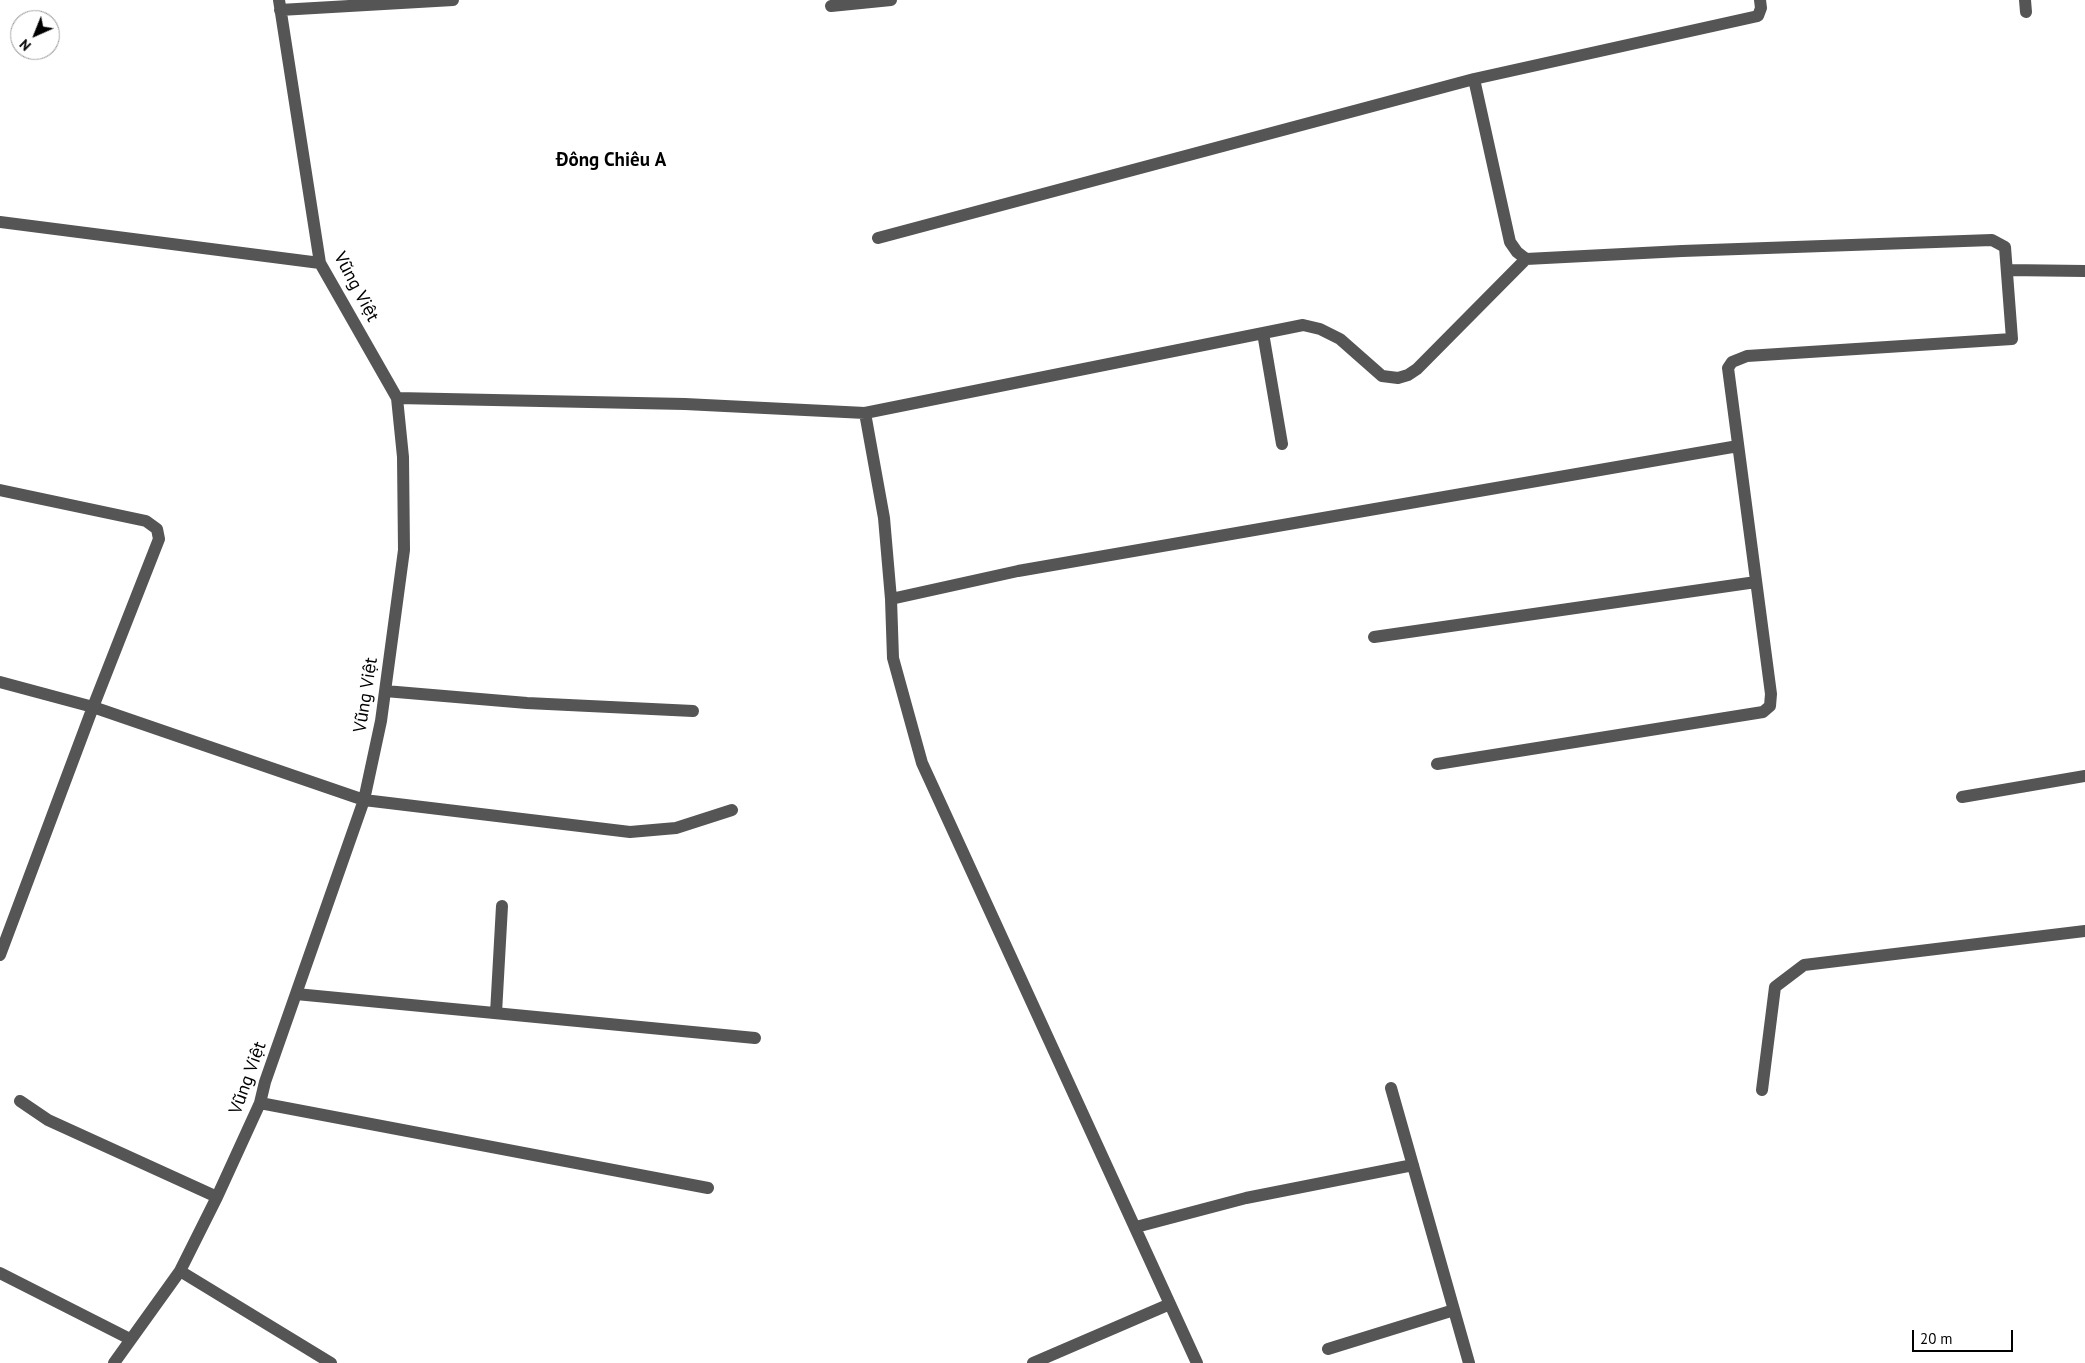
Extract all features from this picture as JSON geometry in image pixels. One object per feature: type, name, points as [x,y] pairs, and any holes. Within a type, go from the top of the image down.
[{"type":"street","points":[[280,5],[453,0]]},
{"type":"street","points":[[831,6],[892,0]]},
{"type":"street","points":[[878,238],[1474,79],[1758,16],[1761,8],[1760,0]]},
{"type":"street","name":"Vũng Việt","points":[[114,1363],[180,1270],[217,1197],[260,1103],[265,1082],[364,800],[381,721],[404,550],[404,457],[397,398],[320,263],[280,5]]},
{"type":"street","points":[[1437,764],[1764,712],[1770,706],[1771,694],[1728,368],[1732,362],[1747,356],[2012,338],[2005,247],[1992,240],[1682,250],[1526,258],[1517,252],[1510,242],[1474,79]]},
{"type":"street","points":[[0,222],[320,263]]},
{"type":"street","points":[[397,398],[686,404],[866,413],[1303,325],[1320,329],[1340,339],[1382,376],[1398,378],[1408,375],[1417,369],[1526,258]]},
{"type":"street","points":[[2007,270],[2085,271]]},
{"type":"street","points":[[1263,333],[1282,444]]},
{"type":"street","points":[[866,413],[884,518],[891,599],[893,658],[922,762],[1077,1105],[1136,1227],[1197,1363]]},
{"type":"street","points":[[891,599],[1018,571],[1738,446]]},
{"type":"street","points":[[0,490],[146,521],[157,529],[159,539],[93,707],[0,955]]},
{"type":"street","points":[[1374,637],[1756,582]]},
{"type":"street","points":[[0,682],[93,707],[364,800],[630,832],[676,828],[732,810]]},
{"type":"street","points":[[385,691],[527,703],[693,710]]},
{"type":"street","points":[[1962,797],[2085,776]]},
{"type":"street","points":[[496,1013],[502,906]]},
{"type":"street","points":[[1762,1090],[1775,987],[1804,965],[2085,931]]},
{"type":"street","points":[[296,994],[755,1038]]},
{"type":"street","points":[[1391,1088],[1469,1363]]},
{"type":"street","points":[[20,1101],[48,1120],[217,1197]]},
{"type":"street","points":[[260,1103],[708,1188]]},
{"type":"street","points":[[1136,1227],[1246,1198],[1413,1165]]},
{"type":"street","points":[[180,1270],[331,1363]]},
{"type":"street","points":[[0,1273],[130,1338]]},
{"type":"street","points":[[1033,1363],[1170,1304]]},
{"type":"street","points":[[1328,1349],[1454,1310]]},
{"type":"district","name":"Đông Chiêu A","points":[[611,161]]}]
